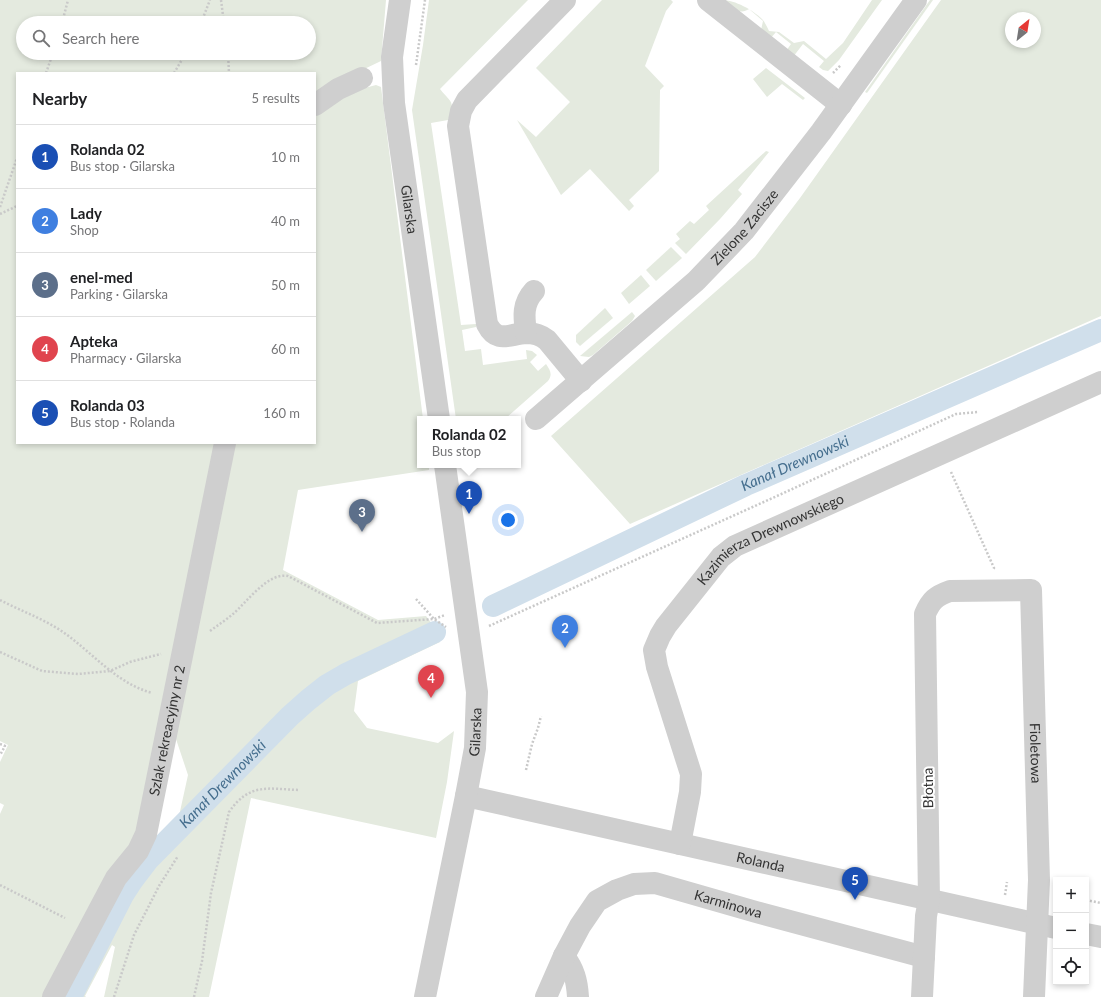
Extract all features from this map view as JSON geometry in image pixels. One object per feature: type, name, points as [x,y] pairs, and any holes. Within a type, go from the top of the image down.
[{"type":"street","name":"Gilarska","points":[[400,0],[392,57],[394,104],[439,416]]},
{"type":"street","points":[[565,0],[466,100],[458,121],[487,324],[492,332],[502,337],[526,333],[537,334],[547,340],[581,381]]},
{"type":"street","points":[[708,0],[841,105]]},
{"type":"street","name":"Zielone Zacisze","points":[[536,419],[696,282],[731,246],[765,206],[841,105],[916,0]]},
{"type":"street","points":[[316,104],[338,88],[362,78]]},
{"type":"street","points":[[526,333],[524,317],[525,308],[534,291]]},
{"type":"street","name":"Kazimierza Drewnowskiego","points":[[680,844],[692,774],[657,667],[654,650],[666,626],[721,557],[742,542],[1101,382]]},
{"type":"street","name":"Szlak rekreacyjny nr 2","points":[[53,997],[116,878],[138,851],[145,838],[225,444]]},
{"type":"street","name":"Gilarska","points":[[425,997],[475,748],[477,692],[445,468]]},
{"type":"street","name":"Fioletowa","points":[[950,591],[1031,590],[1039,880],[1047,926],[1036,940],[1034,997]]},
{"type":"street","name":"Błotna","points":[[922,997],[926,916],[929,900],[925,614],[930,603],[941,594],[950,591]]},
{"type":"street","name":"Rolanda","points":[[466,796],[1047,926]]},
{"type":"street","name":"Karminowa","points":[[546,997],[564,956],[580,926],[597,901],[617,890],[634,884],[655,883],[924,957]]},
{"type":"street","points":[[1089,935],[1101,937]]},
{"type":"street","points":[[564,956],[572,967],[577,982],[578,997]]},
{"type":"path","points":[[64,16],[68,0]]},
{"type":"path","points":[[204,16],[210,0]]},
{"type":"path","points":[[221,0],[223,16]]},
{"type":"path","points":[[415,68],[425,0]]},
{"type":"path","points":[[46,72],[51,60]]},
{"type":"path","points":[[175,72],[182,60]]},
{"type":"path","points":[[228,60],[229,72]]},
{"type":"path","points":[[819,89],[845,60]]},
{"type":"path","points":[[0,207],[16,161]]},
{"type":"path","points":[[0,214],[16,206]]},
{"type":"path","points":[[483,628],[756,506],[956,414],[982,411]]},
{"type":"path","points":[[950,469],[994,568],[991,574]]},
{"type":"path","points":[[0,652],[42,671],[78,674],[110,671],[130,662],[184,647],[196,641],[232,615],[254,593],[272,579],[283,575],[288,576],[377,622],[434,619],[451,612]]},
{"type":"path","points":[[416,599],[434,619],[447,628]]},
{"type":"path","points":[[0,600],[41,619],[63,632],[110,671],[125,681],[146,692],[174,697]]},
{"type":"path","points":[[526,770],[541,716]]},
{"type":"path","points":[[0,744],[4,746],[0,755]]},
{"type":"path","points":[[194,997],[202,961],[211,892],[229,812],[235,803],[244,795],[253,790],[260,788],[300,790]]},
{"type":"path","points":[[114,997],[134,935],[159,886],[178,856]]},
{"type":"path","points":[[1004,902],[1008,882]]},
{"type":"path","points":[[0,884],[66,918]]},
{"type":"path","points":[[1089,901],[1101,904]]},
{"type":"shaded area","points":[[0,0],[386,0],[381,61],[331,85],[316,98],[316,72],[16,72],[16,444],[220,444],[140,838],[47,997],[0,997],[0,814],[4,805],[0,803],[0,762],[8,745],[0,741]]},
{"type":"shaded area","points":[[429,0],[528,0],[440,89],[451,103],[452,109],[448,120],[431,123],[461,325],[477,325],[476,327],[462,330],[465,351],[481,349],[483,365],[527,359],[526,350],[532,351],[537,355],[530,362],[538,371],[546,364],[549,368],[550,376],[548,381],[508,416],[456,416],[412,110]]},
{"type":"shaded area","points":[[602,0],[671,0],[673,2],[666,11],[645,66],[664,86],[660,90],[659,171],[629,200],[634,206],[629,211],[590,169],[561,195],[517,120],[536,137],[570,102],[536,68]]},
{"type":"shaded area","points":[[722,0],[727,0],[749,9],[745,11],[738,11]]},
{"type":"shaded area","points":[[872,0],[882,0],[839,60],[828,71],[819,67],[824,61],[803,44],[793,57],[786,51],[791,44],[776,32],[770,39],[761,30],[763,21],[750,10],[762,19],[769,31],[779,32],[794,43],[804,41],[826,59],[843,43]]},
{"type":"shaded area","points":[[930,0],[933,0],[867,93],[865,92]]},
{"type":"shaded area","points":[[941,0],[1101,0],[1101,316],[630,524],[551,436],[755,257],[800,198]]},
{"type":"shaded area","points":[[766,68],[805,98],[803,100],[782,84],[767,97],[753,79]]},
{"type":"shaded area","points":[[376,85],[381,87],[423,416],[417,416],[417,468],[429,468],[429,470],[298,490],[283,570],[378,620],[426,616],[436,629],[440,642],[358,681],[354,711],[367,728],[438,743],[454,731],[447,782],[436,838],[251,798],[209,997],[104,997],[115,947],[112,945],[85,996],[86,997],[59,997],[149,843],[179,816],[188,775],[173,730],[230,444],[316,444],[316,111],[346,93]]},
{"type":"shaded area","points":[[766,151],[769,152],[738,190],[742,194],[686,254],[675,243],[680,239],[676,234],[690,221],[694,224],[709,210],[706,206]]},
{"type":"shaded area","points":[[671,247],[682,258],[656,281],[646,270]]},
{"type":"shaded area","points":[[641,275],[650,286],[629,304],[621,293]]},
{"type":"shaded area","points":[[605,308],[613,318],[580,346],[576,342],[576,335]]},
{"type":"shaded area","points":[[632,312],[635,316],[632,321],[593,355],[589,357],[580,356]]},
{"type":"waterway","name":"Kanał Drewnowski","points":[[493,606],[746,485],[1101,330]]},
{"type":"waterway","name":"Kanał Drewnowski","points":[[71,997],[123,895],[148,860],[290,716],[327,685],[346,674],[435,632]]},
{"type":"place","name":"Rolanda 02","points":[[469,514]]},
{"type":"place","name":"enel-med","points":[[362,532]]},
{"type":"place","name":"Lady","points":[[565,648]]},
{"type":"place","name":"Apteka","points":[[431,698]]},
{"type":"place","name":"Rolanda 03","points":[[855,900]]}]
